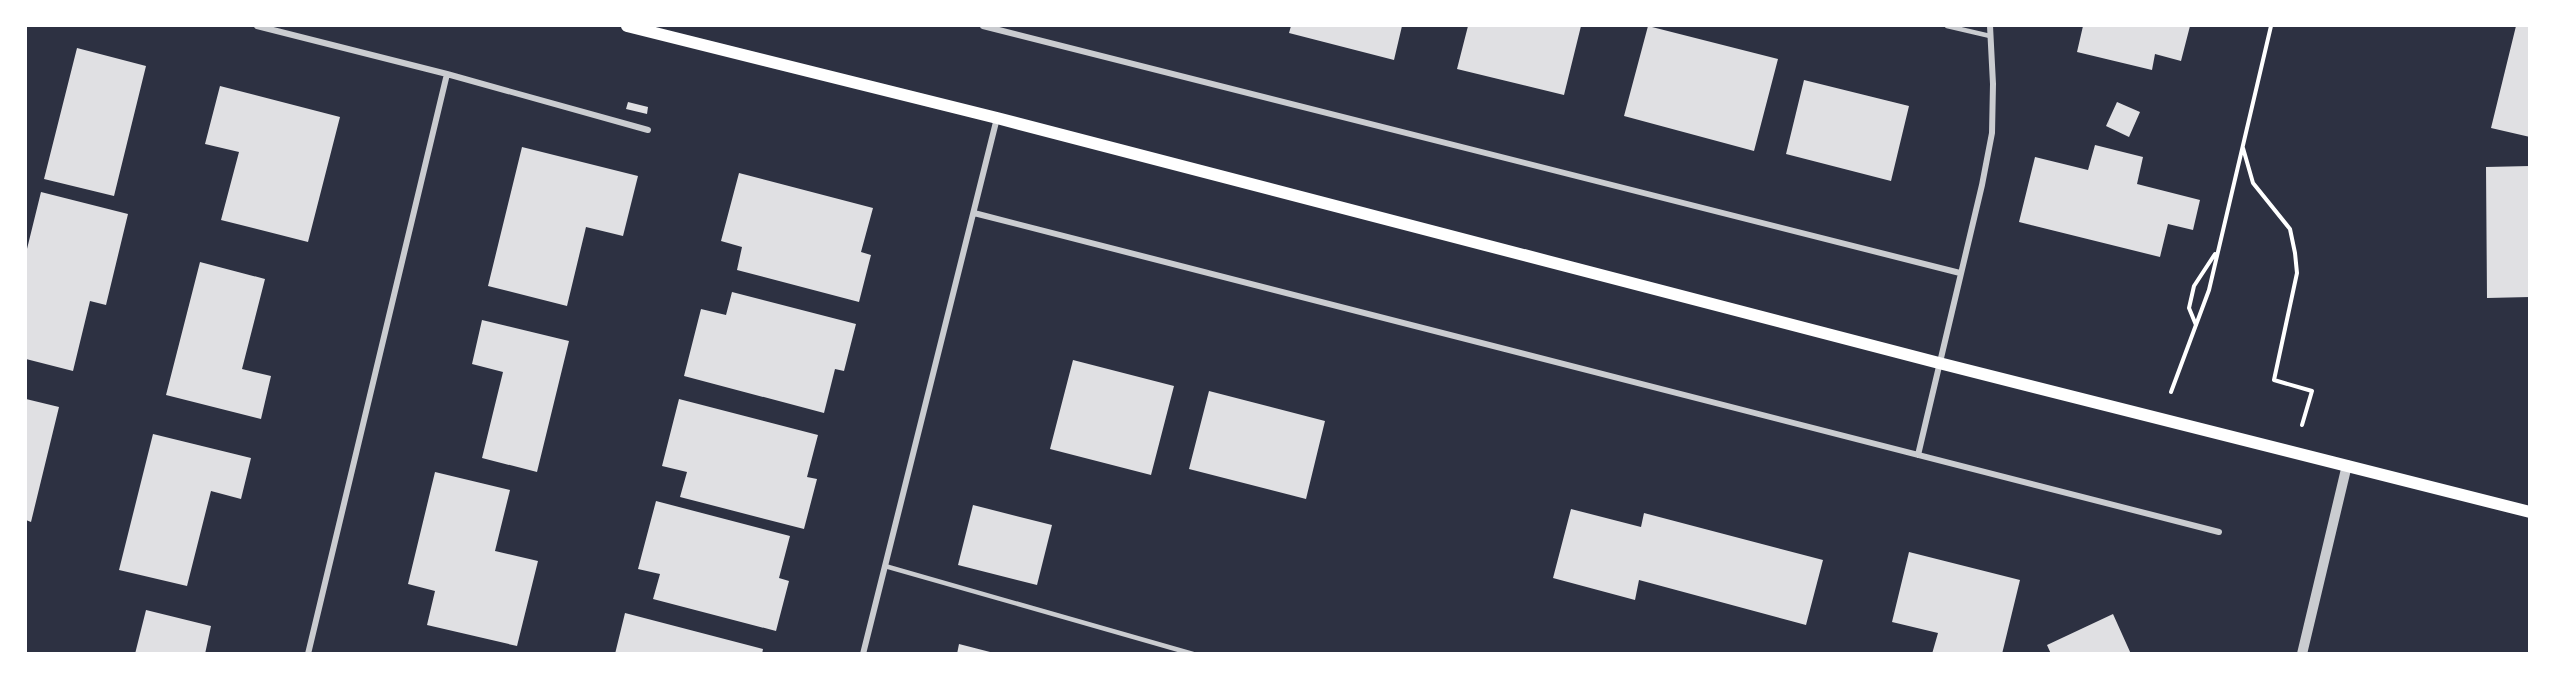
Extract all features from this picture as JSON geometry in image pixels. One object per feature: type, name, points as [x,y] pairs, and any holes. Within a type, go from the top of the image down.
[{"type":"main road","points":[[627,26],[997,118],[1940,363],[2529,512]]},
{"type":"street","points":[[257,26],[447,74],[648,130]]},
{"type":"street","points":[[983,26],[1960,273]]},
{"type":"street","points":[[1918,455],[1982,185],[1992,133],[1993,84],[1990,26]]},
{"type":"street","points":[[308,654],[447,74]]},
{"type":"street","points":[[863,654],[997,118]]},
{"type":"street","points":[[974,213],[2219,532]]},
{"type":"street","points":[[2302,654],[2347,465]]},
{"type":"lane","points":[[1947,26],[1990,36]]},
{"type":"lane","points":[[885,566],[1193,654]]},
{"type":"path","points":[[2161,418],[2209,290],[2271,26]]},
{"type":"path","points":[[2242,145],[2253,183],[2290,229],[2295,254],[2297,273],[2274,380],[2312,391],[2294,452]]},
{"type":"path","points":[[2196,325],[2189,308],[2194,286],[2217,250]]},
{"type":"building","points":[[1291,26],[1402,26],[1394,60],[1289,33]]},
{"type":"building","points":[[1468,26],[1581,26],[1564,95],[1457,69]]},
{"type":"building","points":[[1648,26],[1778,59],[1754,151],[1624,116]]},
{"type":"building","points":[[2083,26],[2190,26],[2181,61],[2155,54],[2152,70],[2077,52]]},
{"type":"building","points":[[2516,26],[2530,26],[2530,137],[2491,128]]},
{"type":"building","points":[[77,48],[146,66],[114,196],[44,179]]},
{"type":"building","points":[[1804,80],[1909,106],[1891,181],[1786,154]]},
{"type":"building","points":[[220,86],[340,117],[308,242],[221,220],[239,152],[205,144]]},
{"type":"building","points":[[628,102],[648,107],[647,114],[626,109]]},
{"type":"building","points":[[2117,102],[2140,112],[2129,137],[2106,126]]},
{"type":"building","points":[[2095,145],[2143,157],[2137,184],[2200,200],[2193,230],[2168,224],[2160,257],[2019,222],[2035,157],[2088,170]]},
{"type":"building","points":[[522,147],[638,176],[623,236],[586,227],[567,306],[488,286]]},
{"type":"building","points":[[2530,166],[2530,297],[2487,298],[2486,167]]},
{"type":"building","points":[[739,173],[873,208],[861,252],[871,255],[859,302],[737,270],[742,247],[721,241]]},
{"type":"building","points":[[41,192],[128,214],[106,305],[90,301],[73,371],[26,359],[26,253]]},
{"type":"building","points":[[200,262],[265,279],[242,369],[271,376],[261,419],[166,395]]},
{"type":"building","points":[[732,292],[856,324],[844,371],[835,369],[824,413],[684,376],[701,309],[726,315]]},
{"type":"building","points":[[482,320],[569,341],[537,472],[482,458],[503,372],[472,364]]},
{"type":"building","points":[[1073,360],[1174,386],[1151,475],[1050,449]]},
{"type":"building","points":[[1209,391],[1325,421],[1306,499],[1189,469]]},
{"type":"building","points":[[26,399],[59,407],[31,522],[26,520]]},
{"type":"building","points":[[679,399],[818,435],[807,477],[817,479],[804,529],[680,497],[687,472],[662,466]]},
{"type":"building","points":[[153,434],[251,458],[241,499],[211,491],[187,586],[119,570]]},
{"type":"building","points":[[435,472],[510,490],[495,551],[538,561],[517,646],[427,625],[435,591],[408,584]]},
{"type":"building","points":[[656,501],[790,536],[779,578],[789,581],[776,631],[653,599],[660,574],[638,569]]},
{"type":"building","points":[[973,505],[1052,525],[1037,585],[958,565]]},
{"type":"building","points":[[1571,509],[1641,527],[1644,513],[1823,560],[1806,625],[1639,580],[1635,600],[1553,578]]},
{"type":"building","points":[[1909,552],[2020,580],[2002,654],[1932,654],[1938,633],[1892,622]]},
{"type":"building","points":[[146,610],[211,626],[205,654],[135,654]]},
{"type":"building","points":[[625,613],[763,649],[762,654],[615,654]]},
{"type":"building","points":[[2113,614],[2131,654],[2051,654],[2047,645]]},
{"type":"building","points":[[959,644],[994,653],[994,654],[957,654]]}]
